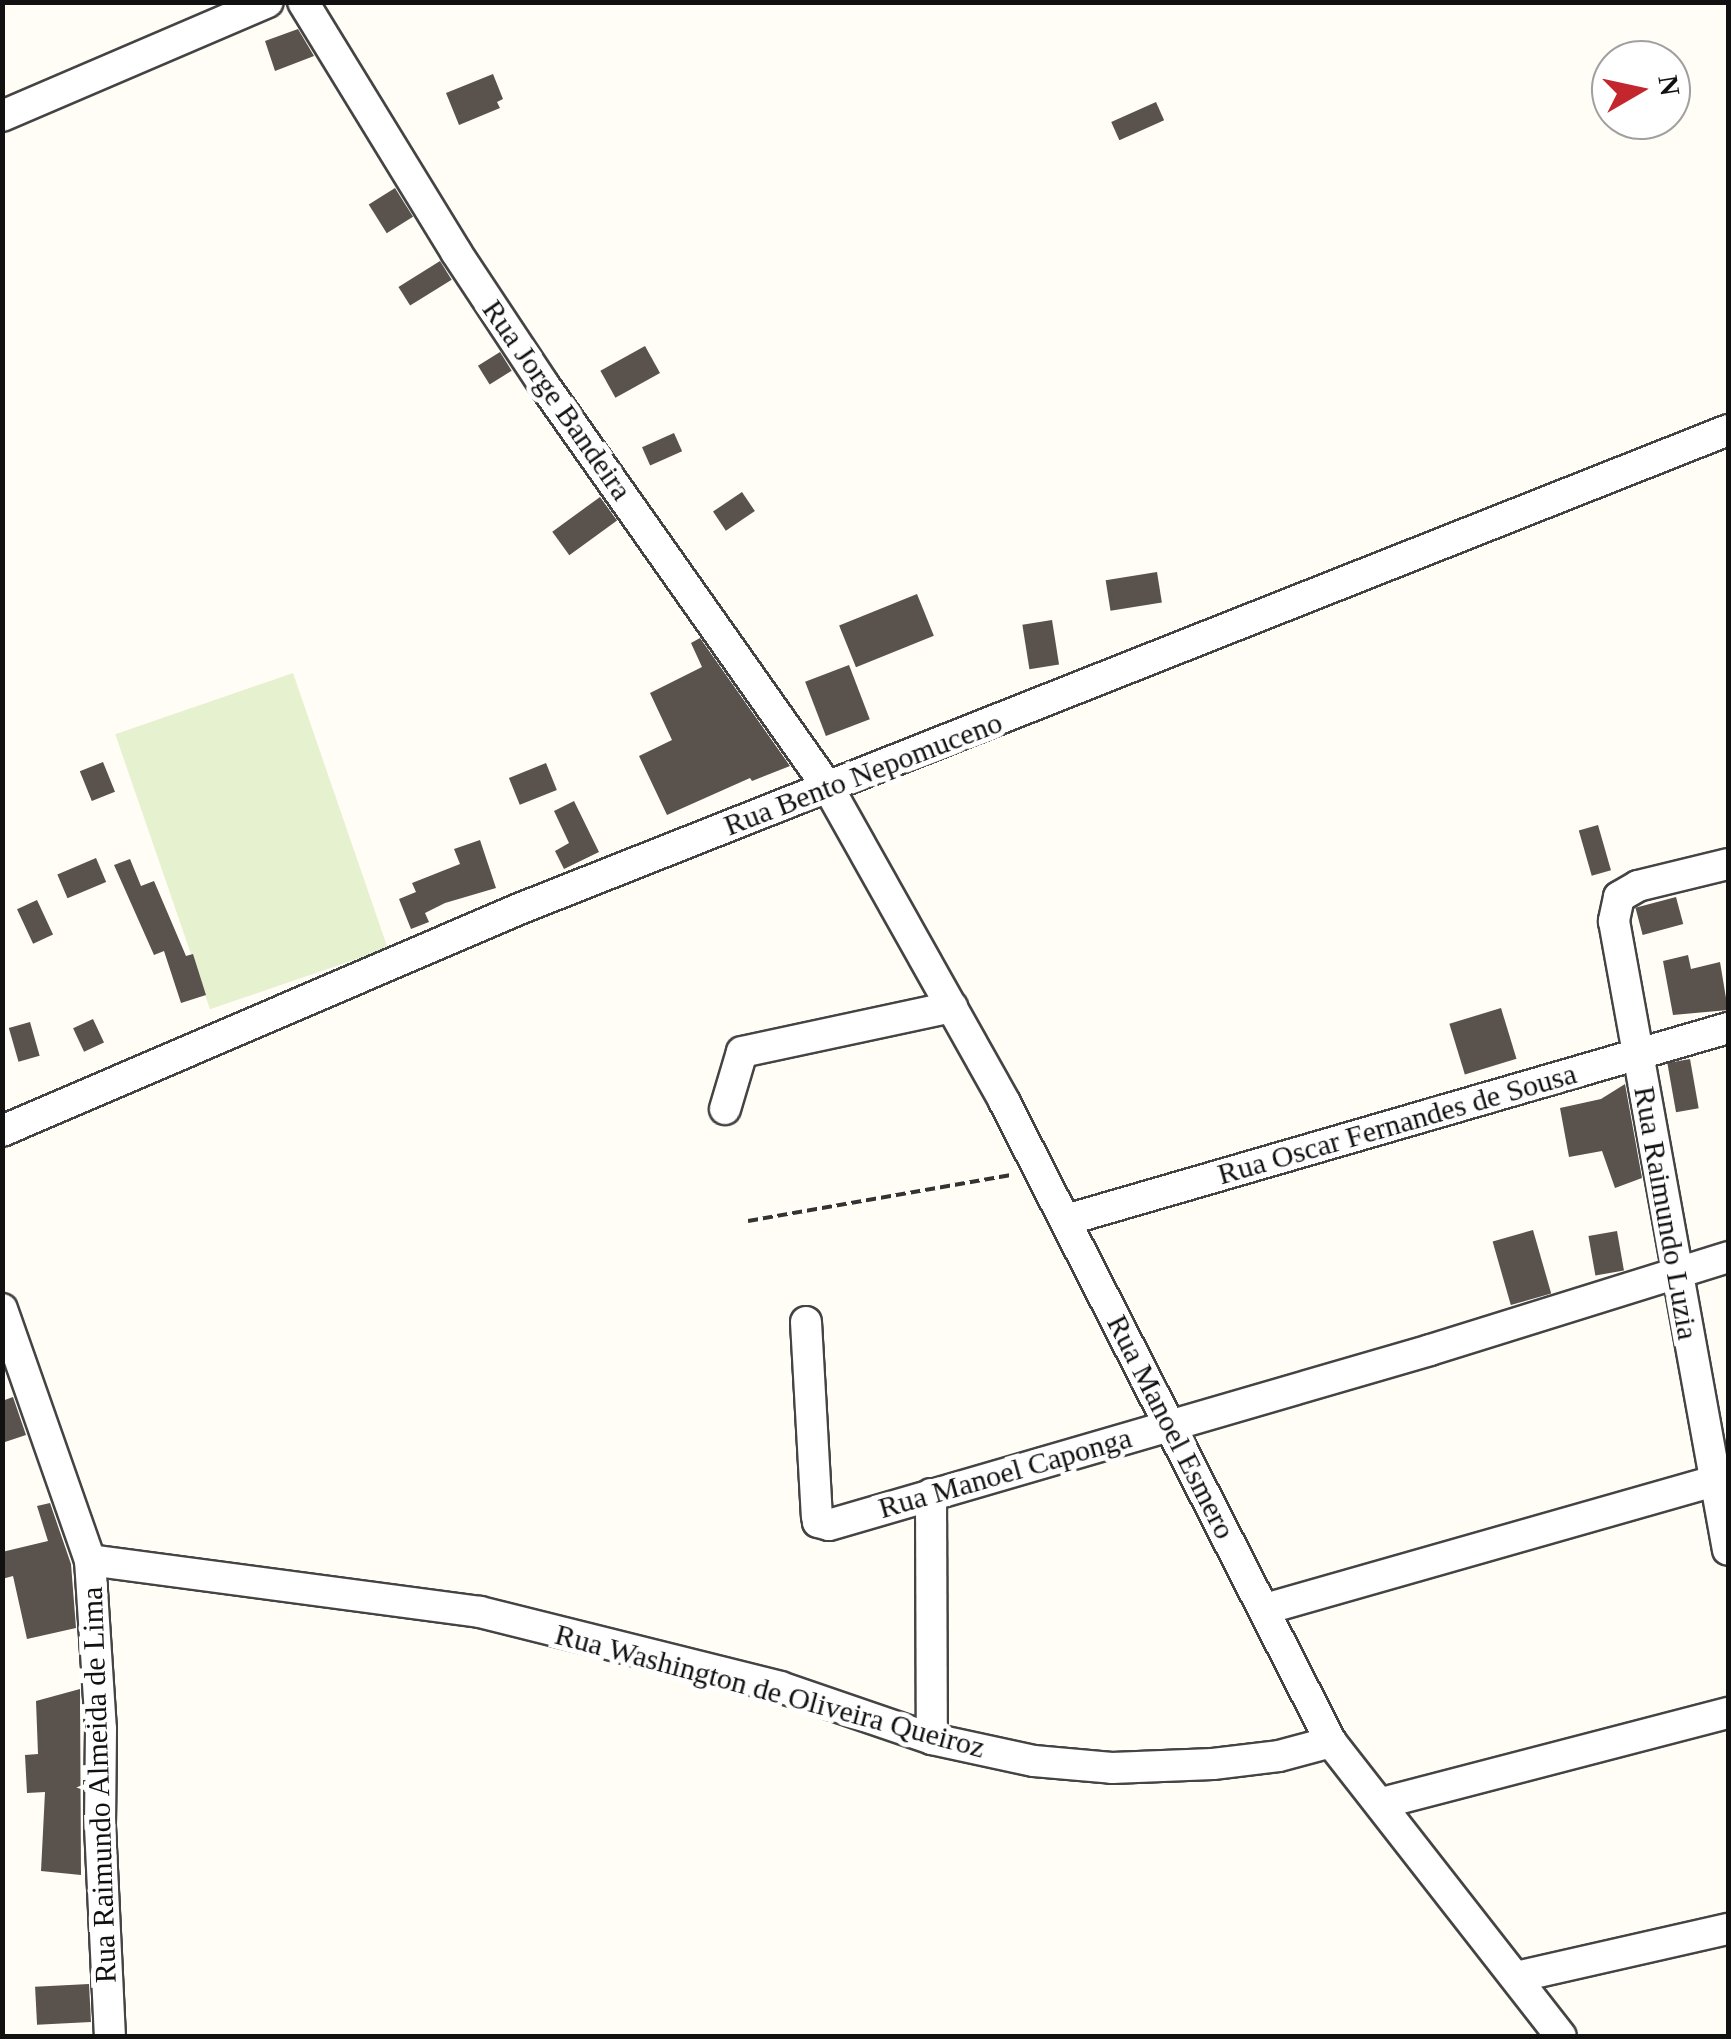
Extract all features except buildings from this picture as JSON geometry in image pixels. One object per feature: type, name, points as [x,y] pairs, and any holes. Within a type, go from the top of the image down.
[{"type":"street","points":[[2,116],[268,2]]},
{"type":"street","name":"Rua Jorge Bandeira","points":[[302,2],[456,252],[544,384],[828,787]]},
{"type":"street","name":"Rua Bento Nepomuceno","points":[[2,1131],[518,909],[1728,430]]},
{"type":"street","name":"Rua Manoel Esmero","points":[[828,787],[1066,1220],[1331,1742],[1562,2036]]},
{"type":"street","name":"Rua Raimundo Luzia","points":[[1728,864],[1638,886],[1619,897],[1614,921],[1676,1273],[1722,1479],[1728,1550]]},
{"type":"street","points":[[724,1109],[742,1052],[952,1007]]},
{"type":"street","name":"Rua Oscar Fernandes de Sousa","points":[[1066,1220],[1728,1028]]},
{"type":"street","name":"Rua Manoel Caponga","points":[[806,1322],[818,1522],[828,1525],[1728,1257]]},
{"type":"street","name":"Rua Raimundo Almeida de Lima","points":[[2,1309],[90,1560],[110,2036]]},
{"type":"street","points":[[1264,1609],[1722,1479]]},
{"type":"street","points":[[931,1494],[932,1739]]},
{"type":"street","name":"Rua Washington de Oliveira Queiroz","points":[[90,1560],[480,1612],[780,1687],[932,1739],[1034,1761],[1112,1768],[1254,1760],[1331,1742]]},
{"type":"street","points":[[1382,1803],[1728,1713]]},
{"type":"street","points":[[1516,1978],[1728,1928]]},
{"type":"path","points":[[748,1220],[1021,1173]]},
{"type":"green space","points":[[293,673],[388,948],[210,1009],[115,734]]}]
